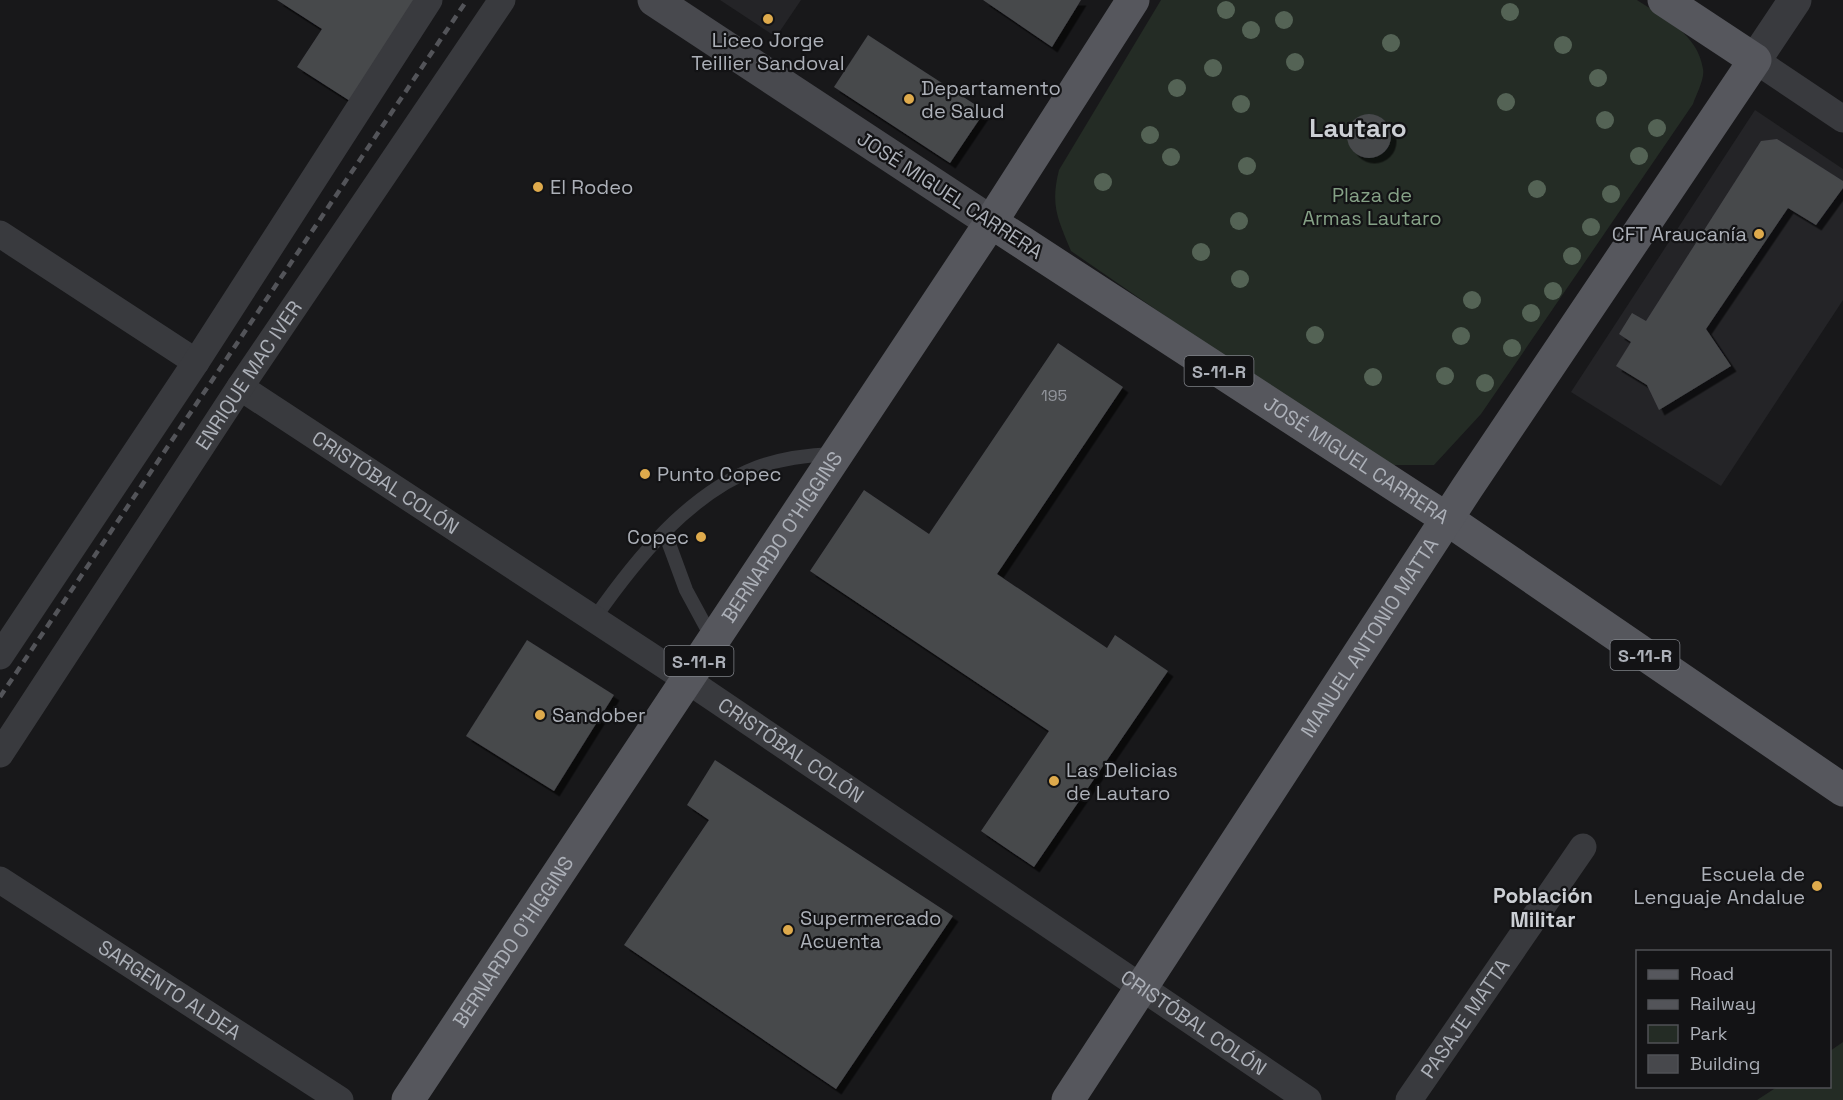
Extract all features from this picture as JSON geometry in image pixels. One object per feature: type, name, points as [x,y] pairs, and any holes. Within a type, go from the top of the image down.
[{"type":"main road","name":"JOSÉ MIGUEL CARRERA","points":[[654,0],[1447,519],[1843,790]]},
{"type":"main road","name":"BERNARDO O'HIGGINS","points":[[408,1100],[991,222],[1133,0]]},
{"type":"main road","points":[[1664,0],[1755,60]]},
{"type":"main road","name":"MANUEL ANTONIO MATTA","points":[[1068,1100],[1447,519],[1755,60]]},
{"type":"street","points":[[0,656],[196,362],[429,0]]},
{"type":"street","name":"ENRIQUE MAC IVER","points":[[0,754],[240,387],[502,0]]},
{"type":"street","name":"MANUEL ANTONIO MATTA","points":[[1755,60],[1795,0]]},
{"type":"street","points":[[1755,60],[1843,119]]},
{"type":"street","points":[[0,234],[196,362]]},
{"type":"street","name":"CRISTÓBAL COLÓN","points":[[240,387],[687,680],[1308,1100]]},
{"type":"street","name":"PASAJE MATTA","points":[[1409,1100],[1583,847]]},
{"type":"street","name":"SARGENTO ALDEA","points":[[0,880],[340,1100]]},
{"type":"lane","points":[[594,619],[624,575],[665,533],[686,512],[733,478],[783,459],[837,454]]},
{"type":"lane","points":[[665,533],[686,590],[713,640]]},
{"type":"shaded area","name":"Liceo Jorge Teillier Sandoval","points":[[720,0],[801,0],[776,37]]},
{"type":"shaded area","name":"CFT Araucanía","points":[[1755,110],[1843,169],[1843,300],[1721,486],[1571,392]]},
{"type":"green space","name":"Plaza de Armas Lautaro","points":[[1161,0],[1637,0],[1668,20],[1687,36],[1700,57],[1703,77],[1693,104],[1481,414],[1434,465],[1393,465],[1358,449],[1071,251],[1059,221],[1055,203],[1059,170]]},
{"type":"green space","points":[[1843,1042],[1843,1100],[1757,1100],[1775,1088],[1831,1088],[1831,1050]]},
{"type":"building","points":[[277,0],[416,0],[350,101],[297,67],[322,29]]},
{"type":"building","points":[[983,0],[1081,0],[1052,47]]},
{"type":"building","name":"Departamento de Salud","points":[[868,35],[985,111],[950,163],[834,87]]},
{"type":"building","points":[[1369,114],[1378,115],[1385,120],[1390,127],[1390,145],[1385,152],[1378,157],[1369,158],[1360,157],[1353,152],[1348,145],[1347,136],[1348,127],[1353,120],[1360,115]]},
{"type":"building","points":[[1777,139],[1843,181],[1843,188],[1816,225],[1788,208],[1706,329],[1731,366],[1659,410],[1647,385],[1616,366],[1631,342],[1619,334],[1632,313],[1646,321],[1761,141]]},
{"type":"building","points":[[1058,343],[1123,387],[997,574],[1107,648],[1115,635],[1168,671],[1034,867],[981,831],[1049,731],[810,571],[864,490],[929,534]]},
{"type":"building","name":"Sandober","points":[[527,640],[614,695],[554,791],[466,736]]},
{"type":"building","name":"Supermercado Acuenta","points":[[715,760],[953,916],[836,1089],[624,945],[709,820],[687,805]]},
{"type":"railway","points":[[0,697],[467,0]]},
{"type":"place","name":"Liceo Jorge Teillier Sandoval","points":[[768,19]]},
{"type":"place","name":"Departamento de Salud","points":[[909,99]]},
{"type":"place","name":"El Rodeo","points":[[538,187]]},
{"type":"place","name":"CFT Araucanía","points":[[1759,234]]},
{"type":"place","name":"Punto Copec","points":[[645,474]]},
{"type":"place","name":"Copec","points":[[701,537]]},
{"type":"place","name":"Sandober","points":[[540,715]]},
{"type":"place","name":"Las Delicias de Lautaro","points":[[1054,781]]},
{"type":"place","name":"Escuela de Lenguaje Andalue","points":[[1817,886]]},
{"type":"place","name":"Supermercado Acuenta","points":[[788,930]]},
{"type":"district","name":"Lautaro","points":[[1358,128]]},
{"type":"district","name":"Población Militar","points":[[1543,907]]}]
